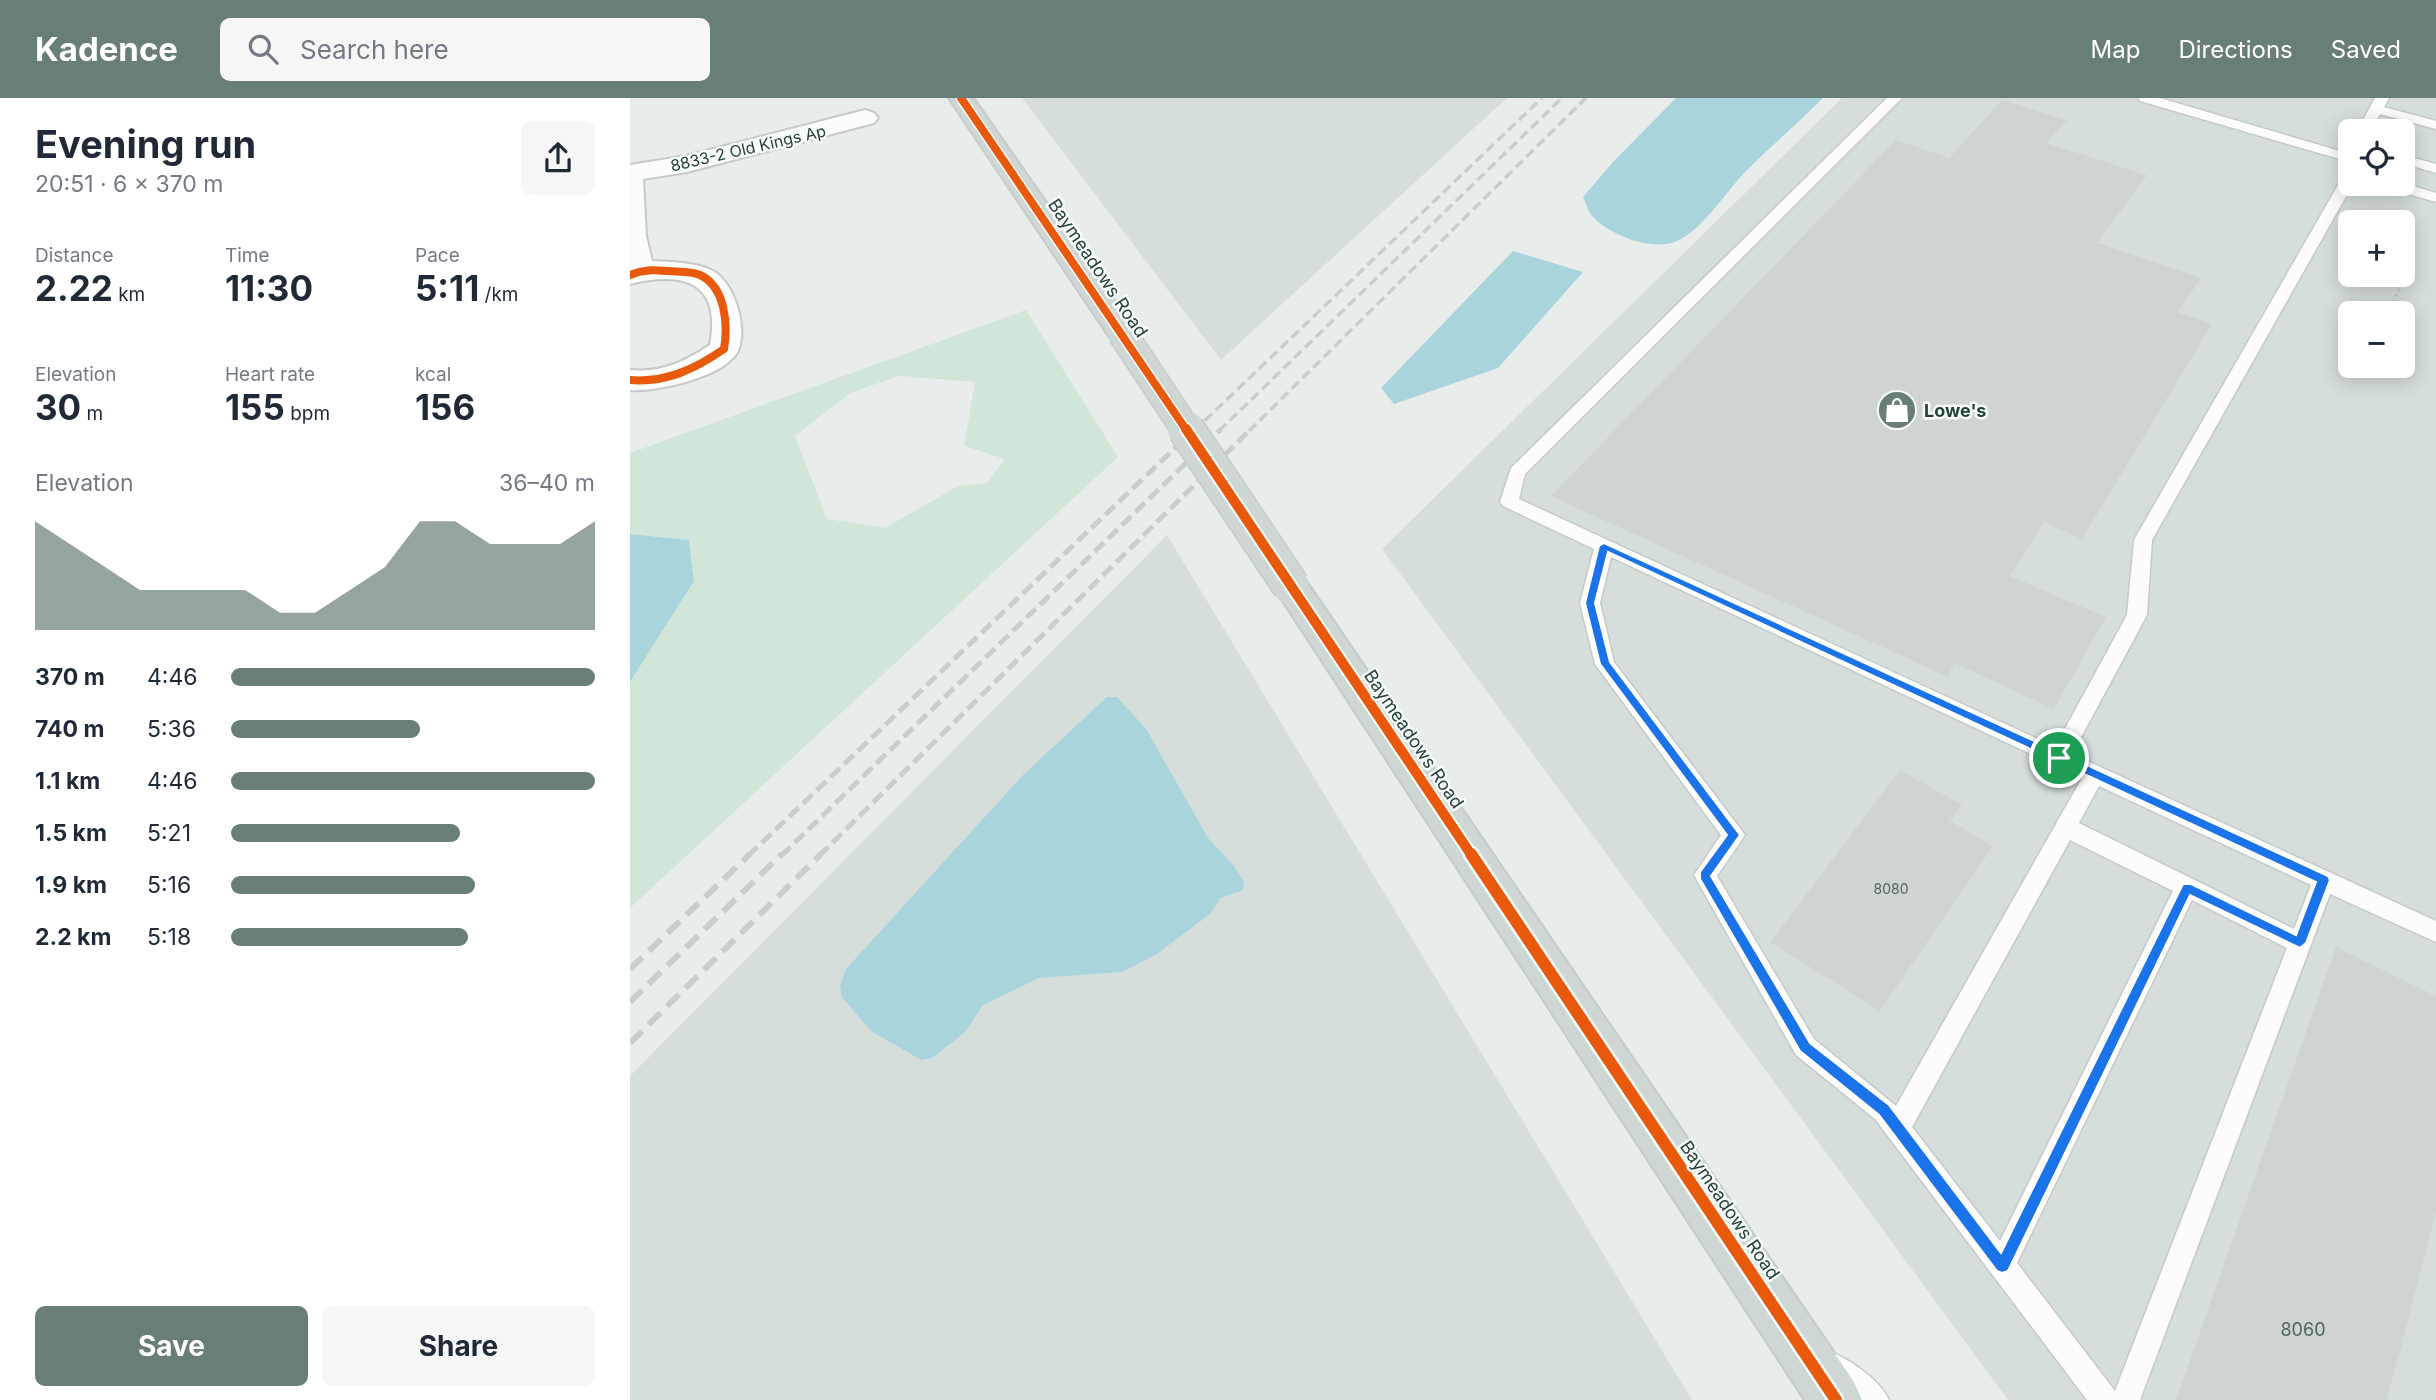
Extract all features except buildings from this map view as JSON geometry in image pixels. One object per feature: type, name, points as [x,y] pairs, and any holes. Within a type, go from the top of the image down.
[{"type":"main road","name":"Baymeadows Road","points":[[961,98],[1122,333],[1836,1400]]},
{"type":"street","name":"8833-2 Old Kings Ap","points":[[630,173],[687,164],[865,118]]},
{"type":"street","points":[[630,173],[635,272],[690,272],[704,277],[719,296],[727,321],[724,349],[699,366],[660,380],[630,380]]},
{"type":"lane","points":[[1895,98],[1517,472],[1509,502],[2436,932]]},
{"type":"lane","points":[[2145,98],[2338,159]]},
{"type":"lane","points":[[2370,119],[2379,103],[2410,118],[2436,125]]},
{"type":"lane","points":[[2415,163],[2436,169]]},
{"type":"lane","points":[[2059,758],[2137,615],[2141,596],[2140,551],[2143,540],[2338,185]]},
{"type":"lane","points":[[2415,192],[2436,198]]},
{"type":"lane","points":[[1604,546],[1590,603],[1605,664],[1734,835],[1705,875],[1805,1047],[1884,1110],[2105,1400]]},
{"type":"lane","points":[[1898,1128],[2095,774]]},
{"type":"lane","points":[[2065,827],[2300,943]]},
{"type":"lane","points":[[2126,1400],[2323,880]]},
{"type":"lane","points":[[2002,1266],[2187,887]]},
{"type":"lane","points":[[1794,1338],[1875,1400]]},
{"type":"shaded area","points":[[1022,98],[1507,98],[1221,360]]},
{"type":"shaded area","points":[[1842,98],[2436,98],[2436,1400],[2008,1400],[1382,549]]},
{"type":"shaded area","points":[[1167,535],[1692,1400],[630,1400],[630,1076]]},
{"type":"green space","points":[[1026,310],[1118,457],[630,908],[630,682],[694,581],[689,540],[630,534],[630,453]],"holes":[[[899,376],[975,382],[964,446],[1005,459],[987,483],[958,486],[885,528],[827,519],[795,436],[850,393]]]},
{"type":"water","points":[[1676,98],[1823,98],[1745,172],[1704,220],[1686,236],[1667,244],[1632,240],[1600,224],[1591,215],[1583,197]]},
{"type":"water","points":[[1513,251],[1583,272],[1498,368],[1394,404],[1381,388]]},
{"type":"water","points":[[630,534],[689,540],[694,581],[630,682]]},
{"type":"water","points":[[1107,697],[1117,697],[1146,729],[1208,838],[1234,866],[1244,882],[1243,890],[1221,898],[1210,914],[1157,954],[1122,972],[1039,978],[983,1005],[965,1032],[932,1058],[921,1060],[871,1031],[842,997],[840,986],[846,969],[1023,775]]},
{"type":"railway","points":[[1194,431],[1542,98]]},
{"type":"railway","points":[[1219,431],[1562,98]]},
{"type":"railway","points":[[1249,431],[1586,98]]},
{"type":"railway","points":[[748,856],[1195,429]]},
{"type":"railway","points":[[781,856],[1221,429]]},
{"type":"railway","points":[[819,856],[1251,429]]},
{"type":"railway","points":[[630,969],[750,854]]},
{"type":"railway","points":[[630,1002],[782,854]]},
{"type":"railway","points":[[630,1043],[821,854]]},
{"type":"cycle path","points":[[961,98],[1122,333],[1836,1400]]},
{"type":"cycle path","points":[[630,275],[653,270],[701,276],[717,293],[726,320],[724,349],[703,363],[668,378],[630,380]]},
{"type":"place","name":"Lowe's","points":[[1897,410]]},
{"type":"route","points":[[1604,546],[2059,758],[2323,880],[2300,943],[2187,887],[2002,1266],[1884,1110],[1805,1047],[1705,875],[1734,835],[1605,664],[1590,603],[1604,546]]}]
